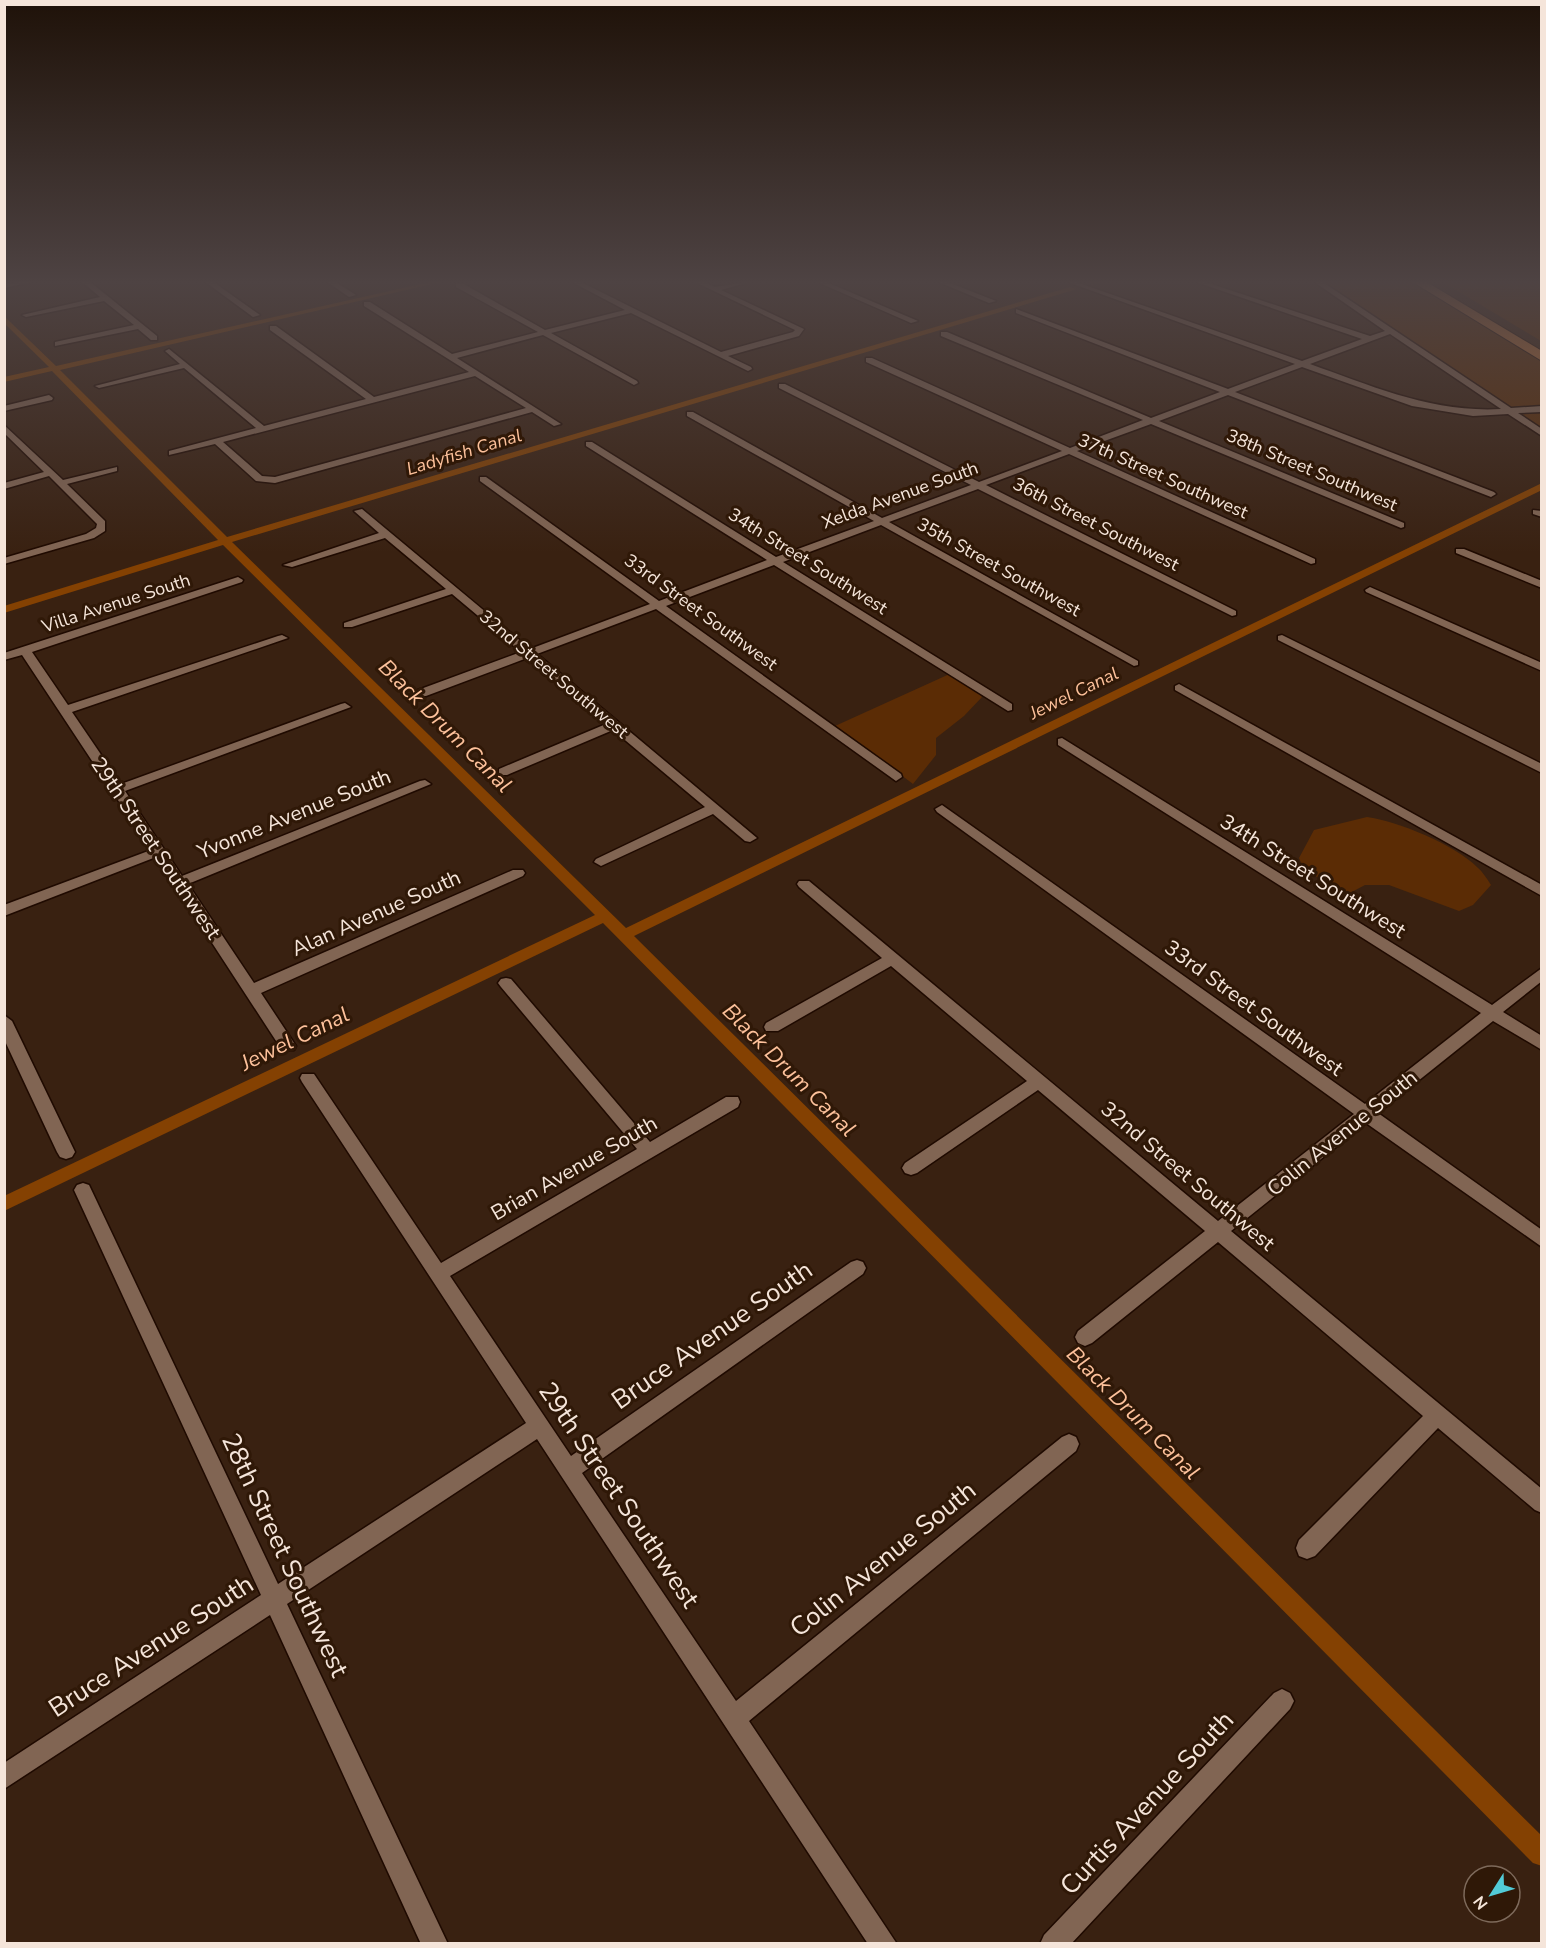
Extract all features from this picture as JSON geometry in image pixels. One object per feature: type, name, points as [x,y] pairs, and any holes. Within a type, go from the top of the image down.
[{"type":"street","points":[[99,386],[157,372]]},
{"type":"street","points":[[194,372],[262,429]]},
{"type":"street","points":[[334,372],[373,400]]},
{"type":"street","points":[[614,372],[634,383]]},
{"type":"street","name":"37th Street Southwest","points":[[895,372],[1311,561]]},
{"type":"street","name":"38th Street Southwest","points":[[1035,372],[1401,525]]},
{"type":"street","points":[[1176,372],[1491,494]]},
{"type":"street","name":"Xelda Avenue South","points":[[422,693],[1283,372]]},
{"type":"street","points":[[1322,372],[1422,406],[1473,413],[1542,409]]},
{"type":"street","points":[[1451,372],[1542,433]]},
{"type":"street","points":[[172,453],[476,373],[557,424]]},
{"type":"street","name":"36th Street Southwest","points":[[782,386],[1232,613]]},
{"type":"street","points":[[4,409],[49,398]]},
{"type":"street","points":[[216,441],[259,478],[275,480],[532,409]]},
{"type":"street","name":"35th Street Southwest","points":[[690,414],[1134,663]]},
{"type":"street","points":[[4,428],[102,523],[101,529],[90,536],[4,561]]},
{"type":"street","name":"34th Street Southwest","points":[[589,444],[1008,707]]},
{"type":"street","points":[[61,483],[114,469]]},
{"type":"street","points":[[4,486],[50,473]]},
{"type":"street","name":"33rd Street Southwest","points":[[483,479],[896,777]]},
{"type":"street","name":"32nd Street Southwest","points":[[359,511],[750,838]]},
{"type":"street","points":[[288,565],[387,534]]},
{"type":"street","points":[[1460,551],[1542,585]]},
{"type":"street","name":"Villa Avenue South","points":[[4,657],[238,580]]},
{"type":"street","points":[[348,626],[453,590]]},
{"type":"street","points":[[1370,590],[1542,668]]},
{"type":"street","points":[[65,710],[282,638]]},
{"type":"street","points":[[1282,638],[1542,769]]},
{"type":"street","name":"29th Street Southwest","points":[[25,651],[288,1046]]},
{"type":"street","points":[[1179,688],[1542,891]]},
{"type":"street","points":[[117,790],[345,707]]},
{"type":"street","points":[[503,772],[615,725]]},
{"type":"street","name":"34th Street Southwest","points":[[1062,742],[1542,1044]]},
{"type":"street","name":"Yvonne Avenue South","points":[[179,882],[425,784]]},
{"type":"street","points":[[601,862],[715,808]]},
{"type":"street","name":"33rd Street Southwest","points":[[942,809],[1542,1240]]},
{"type":"street","points":[[4,911],[157,852]]},
{"type":"street","name":"Alan Avenue South","points":[[251,991],[518,873]]},
{"type":"street","name":"32nd Street Southwest","points":[[804,884],[1542,1503]]},
{"type":"street","points":[[772,1027],[893,958]]},
{"type":"street","name":"Colin Avenue South","points":[[1086,1337],[1217,1230],[1542,973]]},
{"type":"street","points":[[506,983],[648,1151]]},
{"type":"street","points":[[4,1021],[66,1152]]},
{"type":"street","name":"29th Street Southwest","points":[[308,1078],[440,1273],[884,1944]]},
{"type":"street","points":[[911,1168],[1039,1081]]},
{"type":"street","name":"Brian Avenue South","points":[[440,1273],[732,1102]]},
{"type":"street","name":"28th Street Southwest","points":[[83,1190],[435,1944]]},
{"type":"street","name":"Bruce Avenue South","points":[[570,1469],[857,1268]]},
{"type":"street","points":[[1307,1548],[1437,1416]]},
{"type":"street","name":"Bruce Avenue South","points":[[4,1777],[540,1425]]},
{"type":"street","name":"Colin Avenue South","points":[[734,1718],[1069,1444]]},
{"type":"street","name":"Curtis Avenue South","points":[[1053,1944],[1282,1701]]},
{"type":"shaded area","points":[[1449,372],[1541,372],[1541,433]]},
{"type":"shaded area","points":[[954,672],[968,680],[982,697],[964,716],[936,738],[936,755],[913,784],[862,750],[835,726]]},
{"type":"shaded area","points":[[1367,817],[1410,829],[1455,850],[1481,871],[1491,885],[1473,905],[1459,911],[1389,885],[1365,885],[1348,894],[1304,870],[1299,858],[1314,830]]},
{"type":"waterway","points":[[4,380],[40,372]]},
{"type":"waterway","name":"Black Drum Canal","points":[[57,372],[225,541]]},
{"type":"waterway","name":"Ladyfish Canal","points":[[225,541],[794,372]]},
{"type":"waterway","name":"Jewel Canal","points":[[624,935],[1542,486]]},
{"type":"waterway","name":"Ladyfish Canal","points":[[4,610],[225,541]]},
{"type":"waterway","name":"Black Drum Canal","points":[[225,541],[605,916]]},
{"type":"waterway","name":"Jewel Canal","points":[[4,1204],[605,916]]},
{"type":"waterway","name":"Black Drum Canal","points":[[605,916],[1542,1854]]}]
